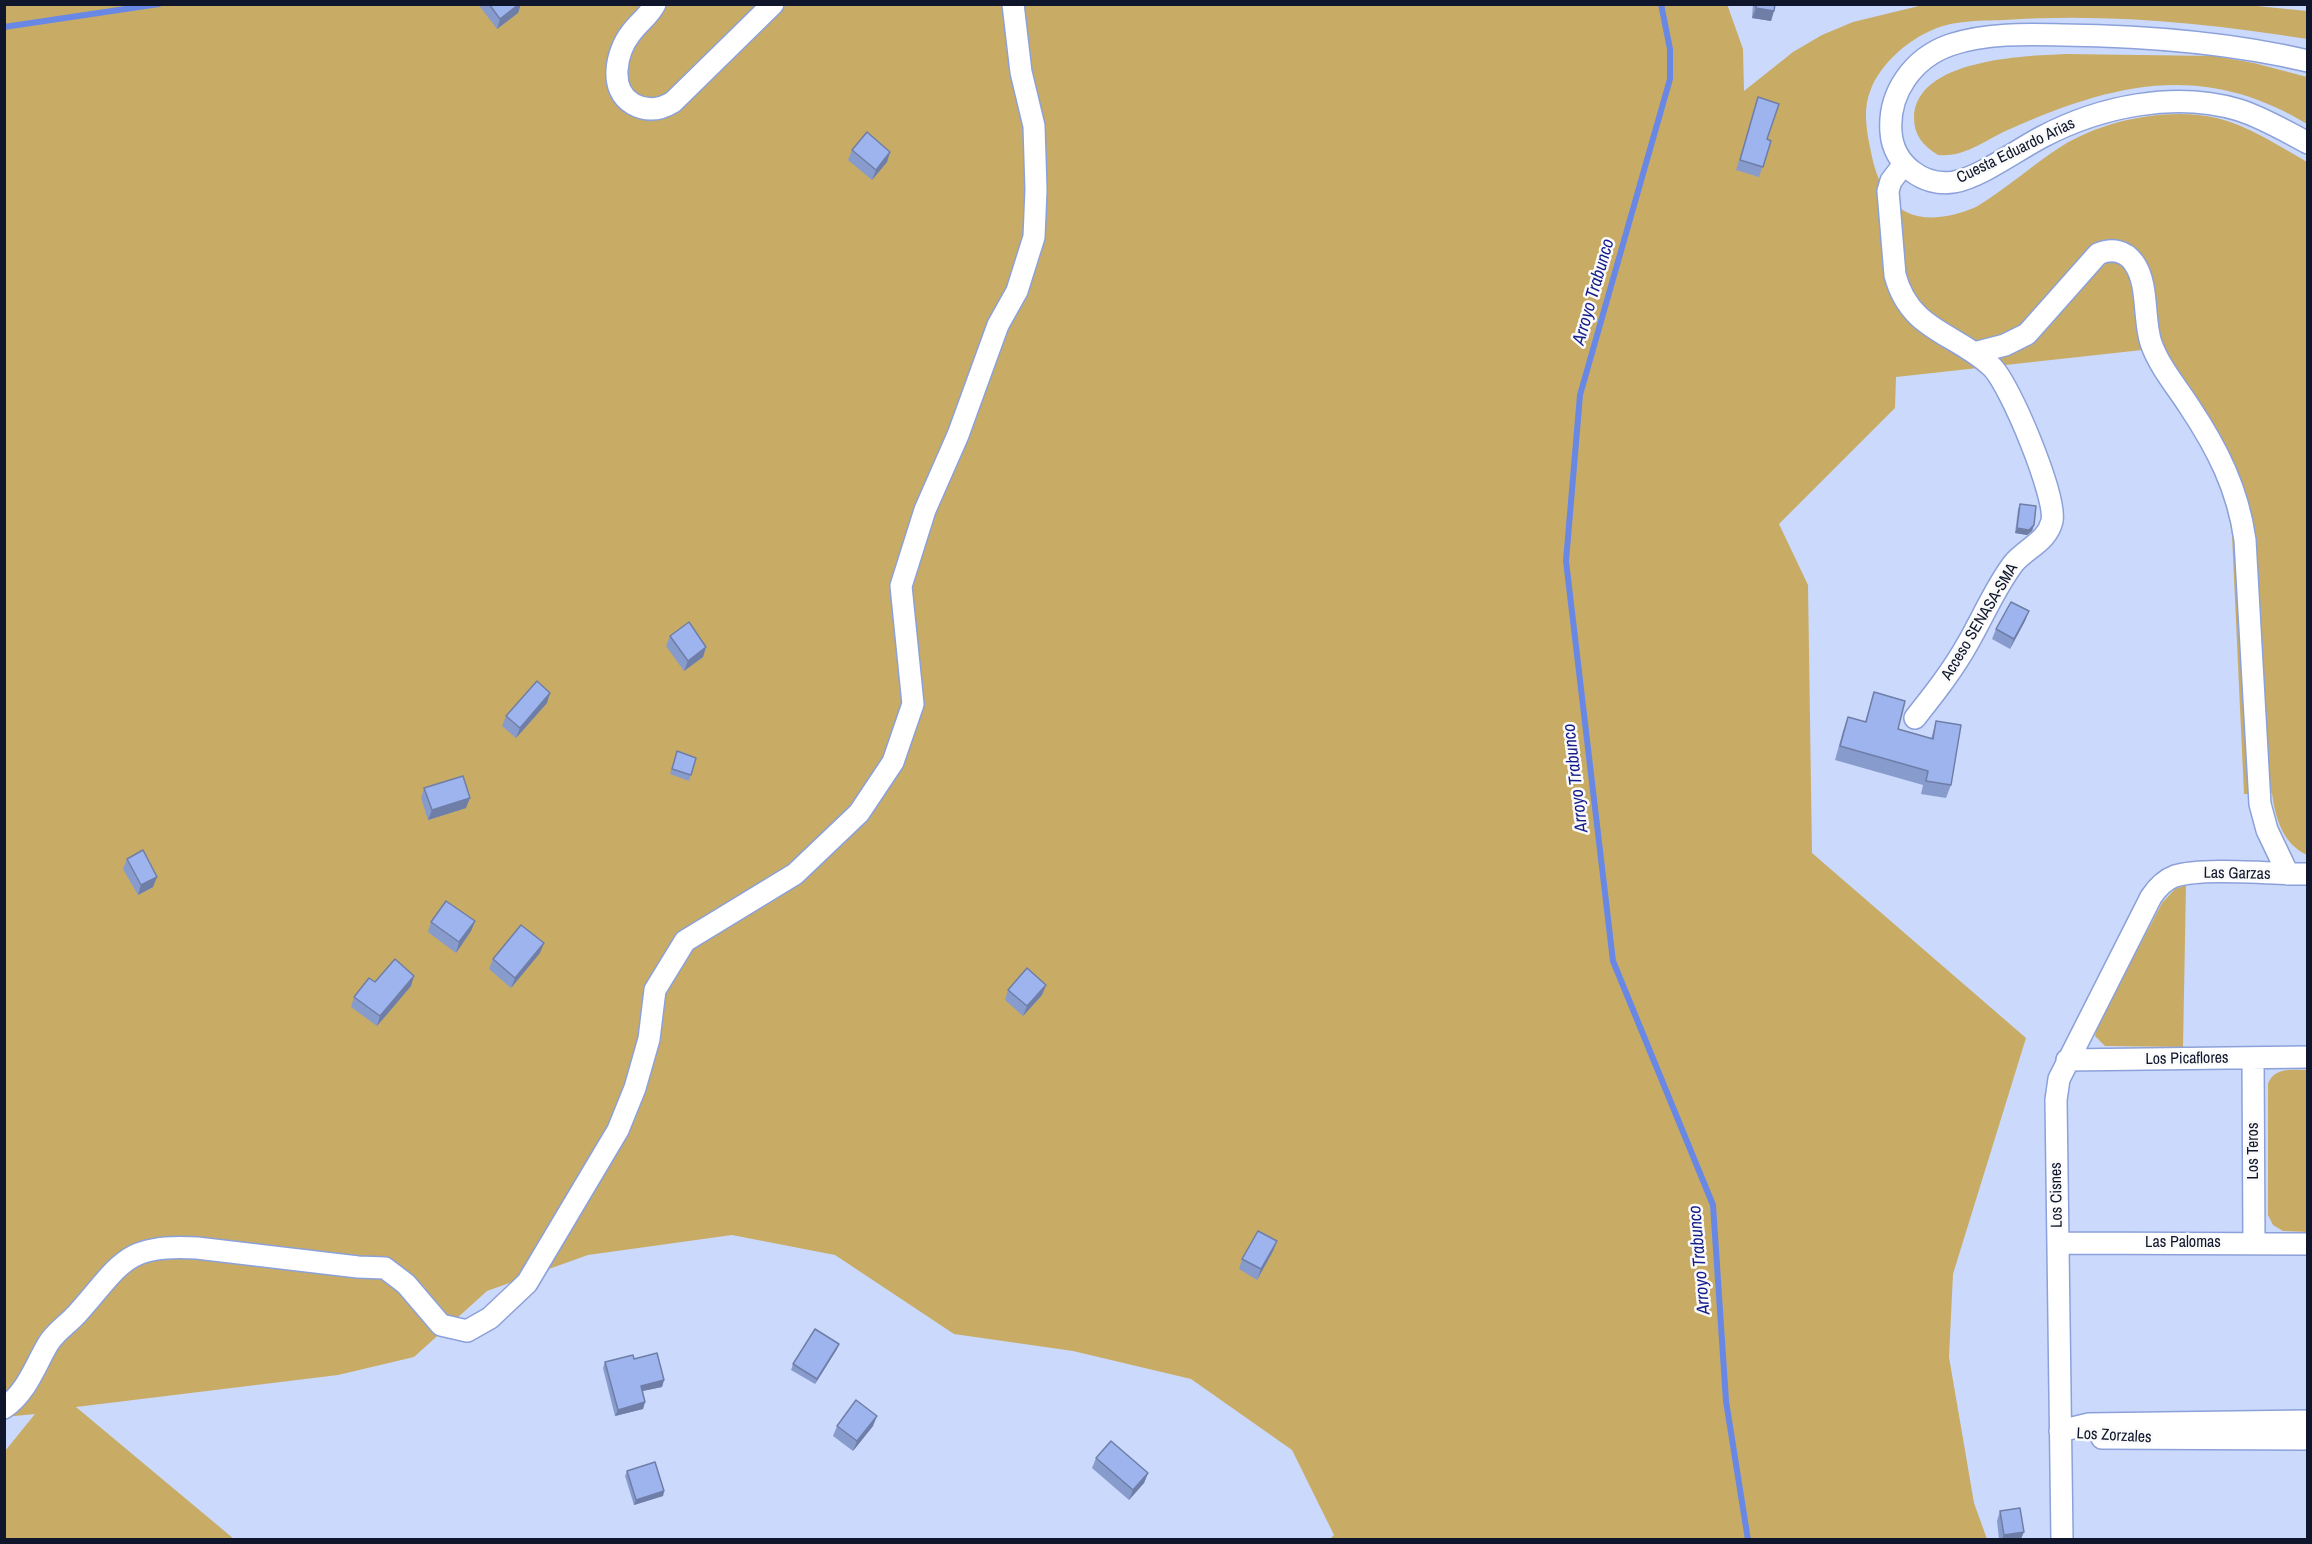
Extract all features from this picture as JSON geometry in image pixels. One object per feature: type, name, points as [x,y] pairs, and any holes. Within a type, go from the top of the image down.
[{"type":"street","points":[[655,4],[629,34],[616,73],[618,84],[630,103],[652,110],[673,102],[773,4]]},
{"type":"street","points":[[4,1408],[28,1382],[50,1341],[115,1268],[145,1249],[171,1246],[197,1248],[358,1268],[385,1268],[406,1284],[441,1325],[467,1331],[490,1318],[527,1283],[618,1130],[635,1088],[649,1039],[655,990],[686,941],[795,874],[859,813],[893,762],[913,704],[901,586],[925,510],[958,435],[998,325],[1017,291],[1034,237],[1036,190],[1034,126],[1021,72],[1013,4]]},
{"type":"street","points":[[1904,164],[1891,137],[1890,123],[1896,95],[1903,82],[1923,59],[1963,42],[2028,35],[2121,36],[2231,45],[2307,61]]},
{"type":"street","name":"Cuesta Eduardo Arias","points":[[1904,164],[1926,180],[1955,182],[2067,125],[2095,115],[2166,101],[2204,103],[2241,111],[2307,143]]},
{"type":"street","name":"Acceso SENASA-SMA","points":[[1904,164],[1891,182],[1888,191],[1895,275],[1899,288],[1905,300],[1924,322],[1992,367],[2006,386],[2050,494],[2053,514],[2048,532],[2042,540],[2020,557],[2007,573],[1952,670],[1915,718]]},
{"type":"street","points":[[1974,353],[2005,345],[2027,334],[2098,254],[2115,250],[2125,254],[2138,269],[2148,332],[2155,353],[2217,449],[2238,502],[2245,540],[2260,804],[2267,830],[2298,874]]},
{"type":"street","name":"Las Garzas","points":[[2167,880],[2194,873],[2298,874]]},
{"type":"street","name":"Los Cisnes","points":[[2062,1539],[2056,1100],[2059,1079],[2151,897],[2167,880]]},
{"type":"street","name":"Los Teros","points":[[2253,1058],[2254,1244]]},
{"type":"street","name":"Los Picaflores","points":[[2067,1060],[2307,1058]]},
{"type":"street","name":"Las Palomas","points":[[2058,1243],[2307,1244]]},
{"type":"street","name":"Los Zorzales","points":[[2060,1431],[2089,1424],[2307,1421]]},
{"type":"street","name":"Los Zorzales","points":[[2060,1431],[2089,1438],[2307,1439]]},
{"type":"shaded area","points":[[1727,4],[1743,49],[1744,91],[1793,52],[1822,35],[1853,22],[1923,5],[2237,4],[2307,11],[2307,39],[2232,28],[2119,19],[2042,18],[1955,23],[1920,36],[1903,48],[1881,71],[1868,96],[1866,118],[1869,140],[1875,169],[1882,187],[1892,201],[1918,216],[1934,217],[1954,214],[1976,207],[2051,153],[2079,137],[2117,123],[2157,115],[2198,115],[2217,118],[2264,137],[2307,162],[2307,855],[2286,837],[2275,812],[2272,793],[2244,794],[2232,535],[2227,509],[2219,484],[2197,438],[2142,350],[1896,377],[1895,408],[1779,524],[1808,585],[1812,853],[2026,1038],[1953,1274],[1949,1357],[1974,1503],[1987,1539],[1330,1539],[1334,1535],[1292,1450],[1191,1379],[1073,1351],[954,1334],[835,1255],[732,1235],[588,1255],[487,1291],[414,1357],[338,1375],[76,1407],[234,1539],[5,1540],[5,1451],[35,1414],[5,1417],[5,5]]},
{"type":"shaded area","points":[[2065,54],[2215,56],[2254,63],[2307,77],[2307,124],[2269,104],[2231,92],[2195,86],[2158,86],[2122,91],[2086,100],[2048,113],[1957,154],[1938,155],[1924,144],[1918,135],[1914,118],[1919,98],[1932,83],[1951,72],[1999,60]]},
{"type":"shaded area","points":[[2186,885],[2183,1047],[2105,1046],[2095,1036],[2097,1027],[2162,903],[2175,889]]},
{"type":"shaded area","points":[[2307,1070],[2307,1232],[2283,1231],[2273,1225],[2268,1215],[2268,1084],[2279,1072]]},
{"type":"building","points":[[489,4],[519,4],[500,19]]},
{"type":"building","points":[[1756,4],[1775,4],[1774,11],[1756,8]]},
{"type":"building","points":[[1758,97],[1779,104],[1767,139],[1771,141],[1763,167],[1740,160]]},
{"type":"building","points":[[867,132],[890,152],[876,170],[852,150]]},
{"type":"building","points":[[2020,504],[2036,506],[2034,525],[2029,530],[2017,528]]},
{"type":"building","points":[[2011,602],[2029,611],[2014,639],[1996,629]]},
{"type":"building","points":[[689,622],[706,647],[688,661],[670,636]]},
{"type":"building","points":[[537,681],[550,693],[520,728],[506,716]]},
{"type":"building","points":[[1874,692],[1905,701],[1898,729],[1933,739],[1936,721],[1961,725],[1951,785],[1926,781],[1928,771],[1840,746],[1848,717],[1866,722]]},
{"type":"building","points":[[677,751],[696,758],[691,775],[672,769]]},
{"type":"building","points":[[463,776],[470,798],[432,810],[424,788]]},
{"type":"building","points":[[143,850],[157,877],[141,885],[127,859]]},
{"type":"building","points":[[446,901],[475,921],[459,942],[431,922]]},
{"type":"building","points":[[521,925],[544,943],[515,978],[493,959]]},
{"type":"building","points":[[395,959],[414,976],[380,1016],[354,997],[369,978],[375,982]]},
{"type":"building","points":[[1027,968],[1046,985],[1027,1006],[1008,990]]},
{"type":"building","points":[[1258,1231],[1277,1241],[1261,1269],[1242,1259]]},
{"type":"building","points":[[815,1329],[839,1344],[817,1379],[793,1364]]},
{"type":"building","points":[[657,1353],[664,1380],[641,1386],[645,1402],[618,1410],[605,1362],[633,1355],[634,1359]]},
{"type":"building","points":[[856,1400],[877,1416],[857,1441],[837,1426]]},
{"type":"building","points":[[1111,1441],[1148,1473],[1133,1490],[1096,1458]]},
{"type":"building","points":[[655,1462],[664,1491],[636,1500],[627,1471]]},
{"type":"building","points":[[2020,1508],[2024,1532],[2004,1535],[2000,1511]]},
{"type":"waterway","points":[[4,27],[159,4]]},
{"type":"waterway","name":"Arroyo Trabunco","points":[[1661,4],[1670,49],[1670,79],[1580,395],[1566,561],[1613,961],[1713,1205],[1726,1401],[1748,1540]]}]
